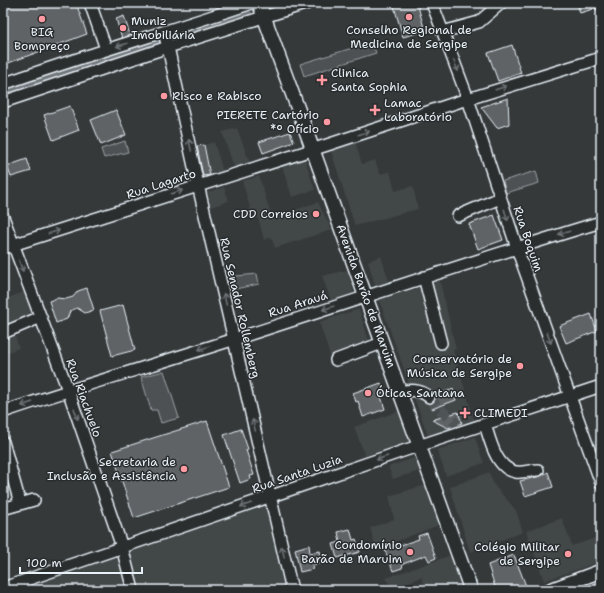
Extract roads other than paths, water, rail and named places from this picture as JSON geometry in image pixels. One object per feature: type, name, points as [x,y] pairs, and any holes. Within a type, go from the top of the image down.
[{"type":"main road","name":"Avenida Barão de Maruim","points":[[259,3],[267,16],[382,344],[471,590]]},
{"type":"main road","points":[[550,590],[601,572]]},
{"type":"street","points":[[90,3],[106,49]]},
{"type":"street","points":[[3,102],[166,40],[252,3]]},
{"type":"street","points":[[3,84],[106,49],[166,40],[267,16],[308,3]]},
{"type":"street","name":"Rua Boquim","points":[[432,3],[468,99],[516,247],[601,483]]},
{"type":"street","points":[[444,33],[479,22],[501,3]]},
{"type":"street","name":"Rua Senador Rollemberg","points":[[166,40],[292,590]]},
{"type":"street","name":"Rua Lagarto","points":[[8,246],[601,58]]},
{"type":"street","points":[[458,216],[500,198]]},
{"type":"street","name":"Rua Riachuelo","points":[[3,216],[8,246],[41,317],[68,390],[122,547],[133,590]]},
{"type":"street","name":"Rua Arauá","points":[[3,412],[68,390],[234,339],[516,247],[601,222]]},
{"type":"street","points":[[424,277],[441,343]]},
{"type":"street","points":[[3,333],[41,317]]},
{"type":"street","points":[[336,360],[382,344]]},
{"type":"street","name":"Rua Santa Luzia","points":[[3,588],[419,446],[461,428],[485,424],[601,386]]},
{"type":"street","points":[[400,392],[415,390],[425,394],[428,397]]},
{"type":"street","points":[[485,424],[497,458],[506,467],[515,472],[538,470]]},
{"type":"street","points":[[3,442],[20,503]]},
{"type":"street","points":[[6,508],[34,500]]},
{"type":"waterway","points":[[277,5],[284,3]]},
{"type":"waterway","points":[[3,93],[248,15]]},
{"type":"tunnel","points":[[429,397],[437,407],[458,425]]},
{"type":"place","name":"Conselho Regional de Medicina de Sergipe","points":[[409,17]]},
{"type":"place","name":"BIG Bompreço","points":[[42,19]]},
{"type":"place","name":"Muniz Imobiliária","points":[[123,28]]},
{"type":"place","name":"Clinica Santa Sophia","points":[[322,80]]},
{"type":"place","name":"Risco e Rabisco","points":[[164,96]]},
{"type":"place","name":"Lamac Laboratório","points":[[375,110]]},
{"type":"place","name":"PIERETE Cartório *º Ofício","points":[[327,122]]},
{"type":"place","name":"CDD Correios","points":[[316,214]]},
{"type":"place","name":"Conservatório de Música de Sergipe","points":[[520,366]]},
{"type":"place","name":"Óticas Santana","points":[[368,393]]},
{"type":"place","name":"CLIMEDI","points":[[465,413]]},
{"type":"place","name":"Secretaria de Inclusão e Assistência","points":[[184,469]]},
{"type":"place","name":"Condomínio Barão de Maruim","points":[[410,552]]},
{"type":"place","name":"Colégio Militar de Sergipe","points":[[568,554]]}]
